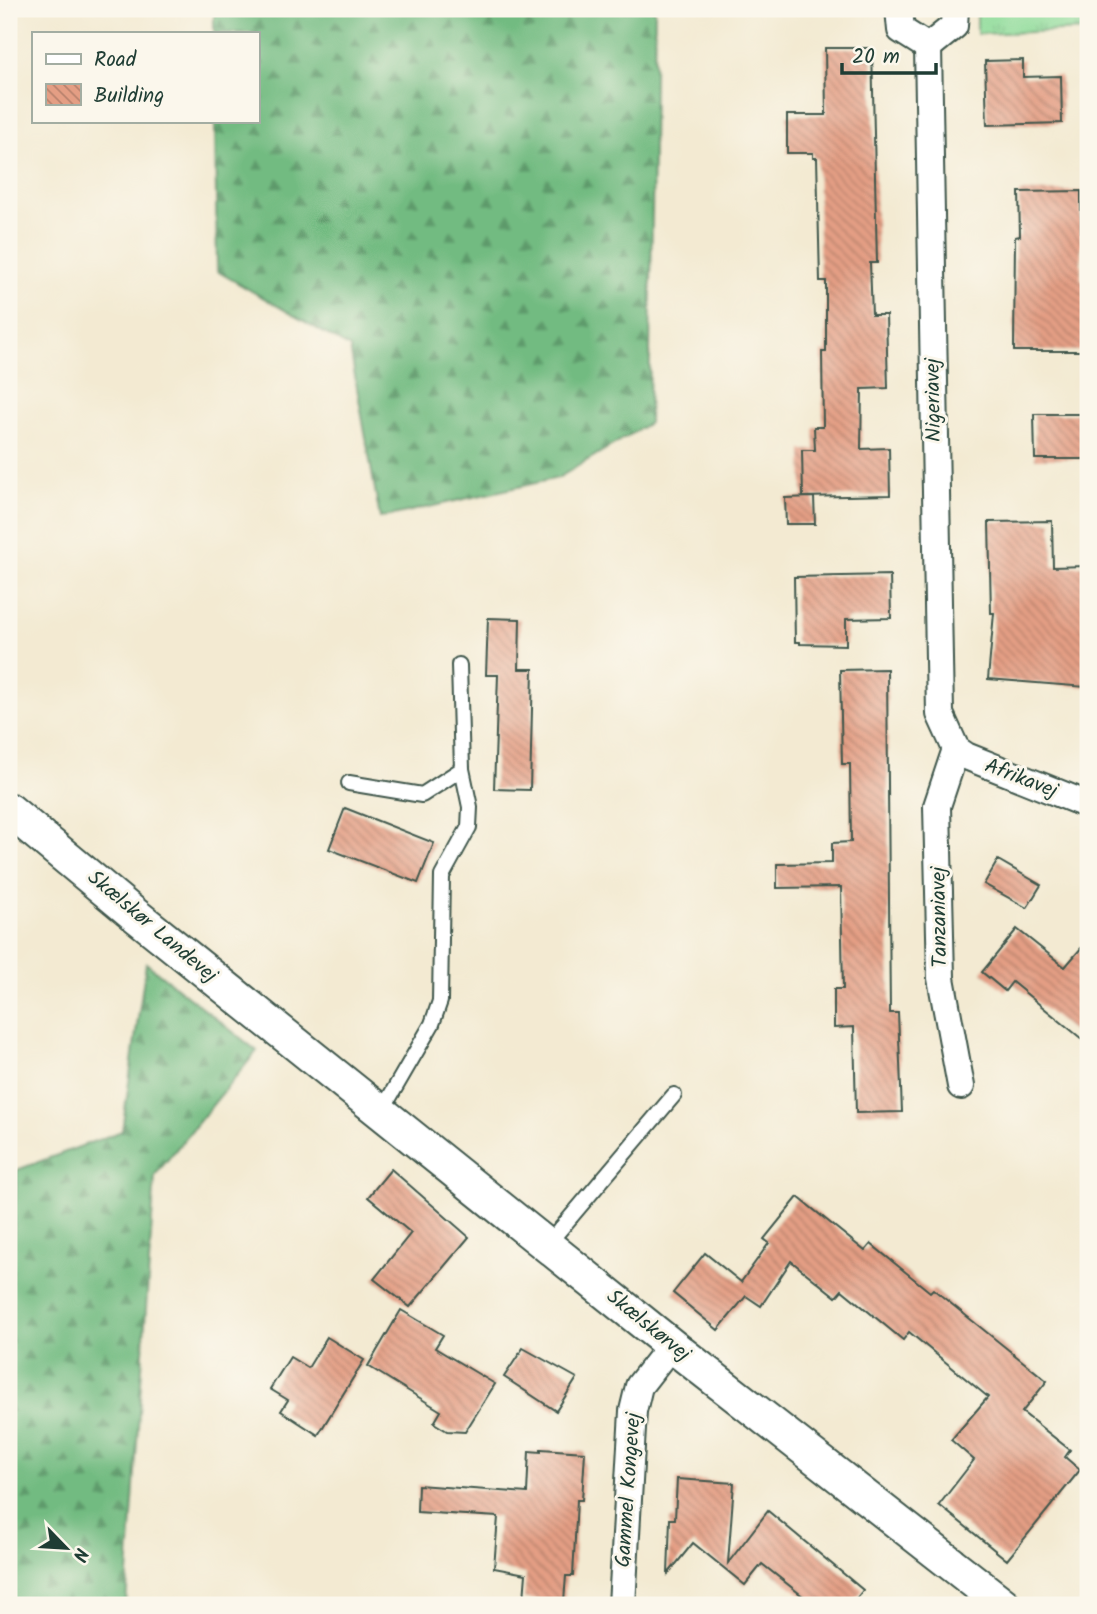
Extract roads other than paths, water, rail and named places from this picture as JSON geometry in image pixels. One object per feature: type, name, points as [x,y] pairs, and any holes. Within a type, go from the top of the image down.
[{"type":"street","points":[[899,9],[901,30],[928,47],[954,26],[955,9]]},
{"type":"street","name":"Nigeriavej","points":[[928,47],[940,715],[956,749]]},
{"type":"street","name":"Afrikavej","points":[[956,749],[978,762],[1088,805]]},
{"type":"street","name":"Tanzaniavej","points":[[956,749],[937,806],[941,978],[961,1086]]},
{"type":"street","name":"Skælskør Landevej","points":[[9,810],[295,1043]]},
{"type":"street","name":"Skælskørvej","points":[[295,1043],[671,1345],[1003,1605]]},
{"type":"street","name":"Gammel Kongevej","points":[[622,1605],[633,1411],[639,1386],[671,1345]]},
{"type":"lane","points":[[381,1112],[432,1024],[440,1000],[442,876],[469,827],[470,807],[462,769],[459,665]]},
{"type":"lane","points":[[349,783],[422,795],[462,769]]},
{"type":"lane","points":[[547,1245],[674,1096]]}]
